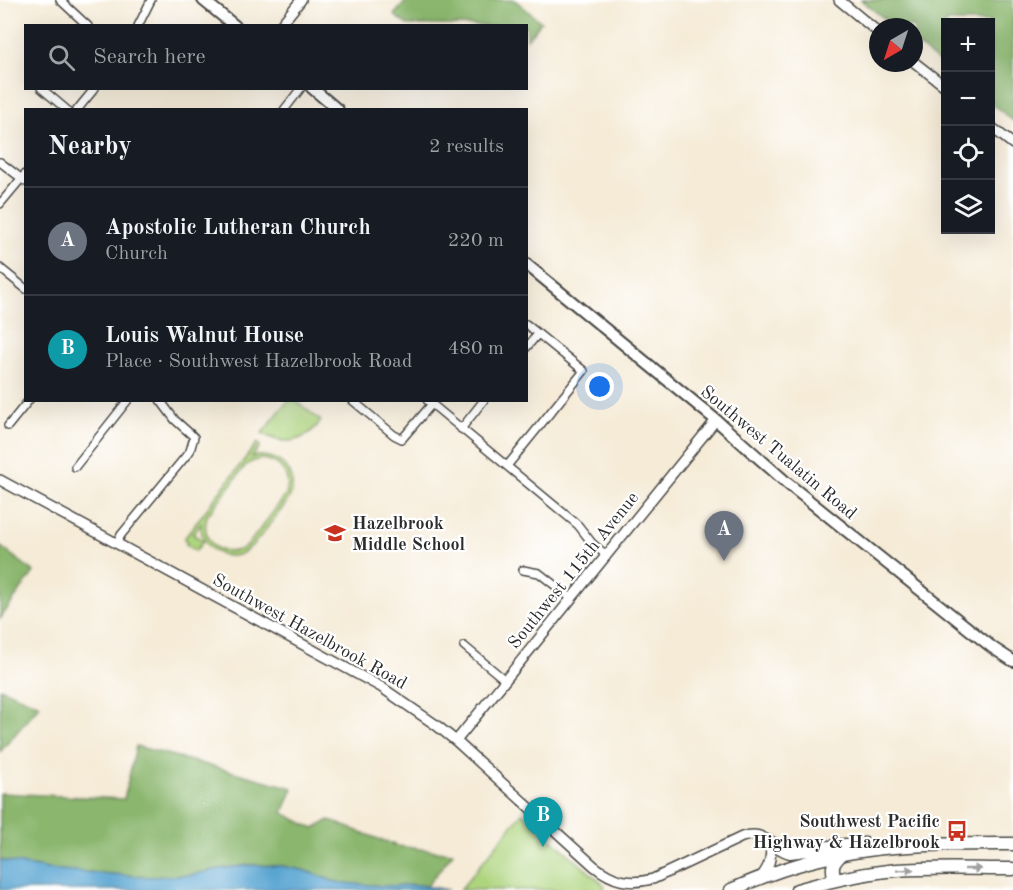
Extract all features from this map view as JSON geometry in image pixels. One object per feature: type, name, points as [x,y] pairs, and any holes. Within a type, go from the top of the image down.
[{"type":"highway","points":[[767,842],[790,852],[859,844],[884,848]]},
{"type":"highway","points":[[731,890],[809,861],[842,854],[884,848],[1013,844]]},
{"type":"highway","points":[[835,880],[833,865],[842,854]]},
{"type":"highway","points":[[797,890],[835,880],[896,870],[1013,869]]},
{"type":"main road","points":[[203,0],[233,24]]},
{"type":"main road","points":[[314,90],[336,108]]},
{"type":"main road","name":"Southwest Tualatin Road","points":[[528,266],[716,420],[787,483],[982,639],[1013,661]]},
{"type":"street","points":[[60,0],[86,24]]},
{"type":"street","points":[[139,24],[151,0]]},
{"type":"street","points":[[282,24],[301,0]]},
{"type":"street","points":[[839,0],[869,25]]},
{"type":"street","points":[[923,69],[941,84]]},
{"type":"street","points":[[43,90],[65,108]]},
{"type":"street","points":[[79,108],[93,90]]},
{"type":"street","points":[[286,108],[299,90]]},
{"type":"street","points":[[995,130],[1013,144]]},
{"type":"street","points":[[0,162],[24,178],[0,204]]},
{"type":"street","points":[[0,268],[24,287]]},
{"type":"street","points":[[507,466],[584,371],[528,326]]},
{"type":"street","points":[[528,346],[538,334]]},
{"type":"street","points":[[8,426],[26,402]]},
{"type":"street","points":[[75,467],[126,402]]},
{"type":"street","points":[[117,543],[121,535],[190,451],[194,437],[175,420],[162,402]]},
{"type":"street","points":[[354,402],[402,439],[429,403],[578,525],[592,543],[606,555]]},
{"type":"street","points":[[461,429],[482,402]]},
{"type":"street","name":"Southwest 115th Avenue","points":[[456,741],[716,420]]},
{"type":"street","name":"Southwest Hazelbrook Road","points":[[0,480],[368,679],[456,741],[607,876],[618,880],[638,882],[653,879],[746,835],[755,834],[767,842]]},
{"type":"street","points":[[523,570],[538,573],[571,598]]},
{"type":"street","points":[[464,646],[505,680]]},
{"type":"street","points":[[761,877],[771,855],[767,842]]},
{"type":"green space","points":[[407,0],[515,0],[541,22],[528,38],[528,24],[406,24],[394,15]]},
{"type":"green space","points":[[861,0],[1013,0],[1013,121],[995,106],[995,18],[941,18],[941,64],[923,49],[923,18],[884,18]]},
{"type":"green space","points":[[287,402],[297,402],[321,421],[308,434],[294,440],[279,440],[262,433]]},
{"type":"green space","points":[[257,443],[260,446],[252,457],[268,457],[288,469],[292,484],[290,497],[249,549],[233,556],[215,551],[204,539],[201,524],[193,534],[203,541],[196,551],[186,544],[184,539]],"holes":[[[260,459],[279,465],[286,475],[286,495],[248,545],[231,552],[223,551],[210,542],[207,535],[207,516],[245,466]]]},
{"type":"green space","points":[[0,546],[34,572],[0,619]]},
{"type":"green space","points":[[0,688],[40,705],[0,752]]},
{"type":"green space","points":[[136,746],[293,788],[283,813],[314,829],[329,820],[397,846],[453,853],[427,886],[343,883],[282,866],[249,865],[190,875],[150,877],[48,869],[0,860],[0,793],[124,799]]},
{"type":"green space","points":[[522,813],[605,886],[603,890],[460,890]]},
{"type":"water","points":[[0,860],[48,869],[150,877],[190,875],[249,865],[282,866],[343,883],[385,886],[419,885],[449,890],[0,890]]},
{"type":"place","name":"Hazelbrook Middle School","points":[[335,533]]},
{"type":"place","name":"Apostolic Lutheran Church","points":[[724,561]]},
{"type":"place","name":"Southwest Pacific Highway & Hazelbrook","points":[[957,831]]},
{"type":"place","name":"Louis Walnut House","points":[[543,847]]}]
